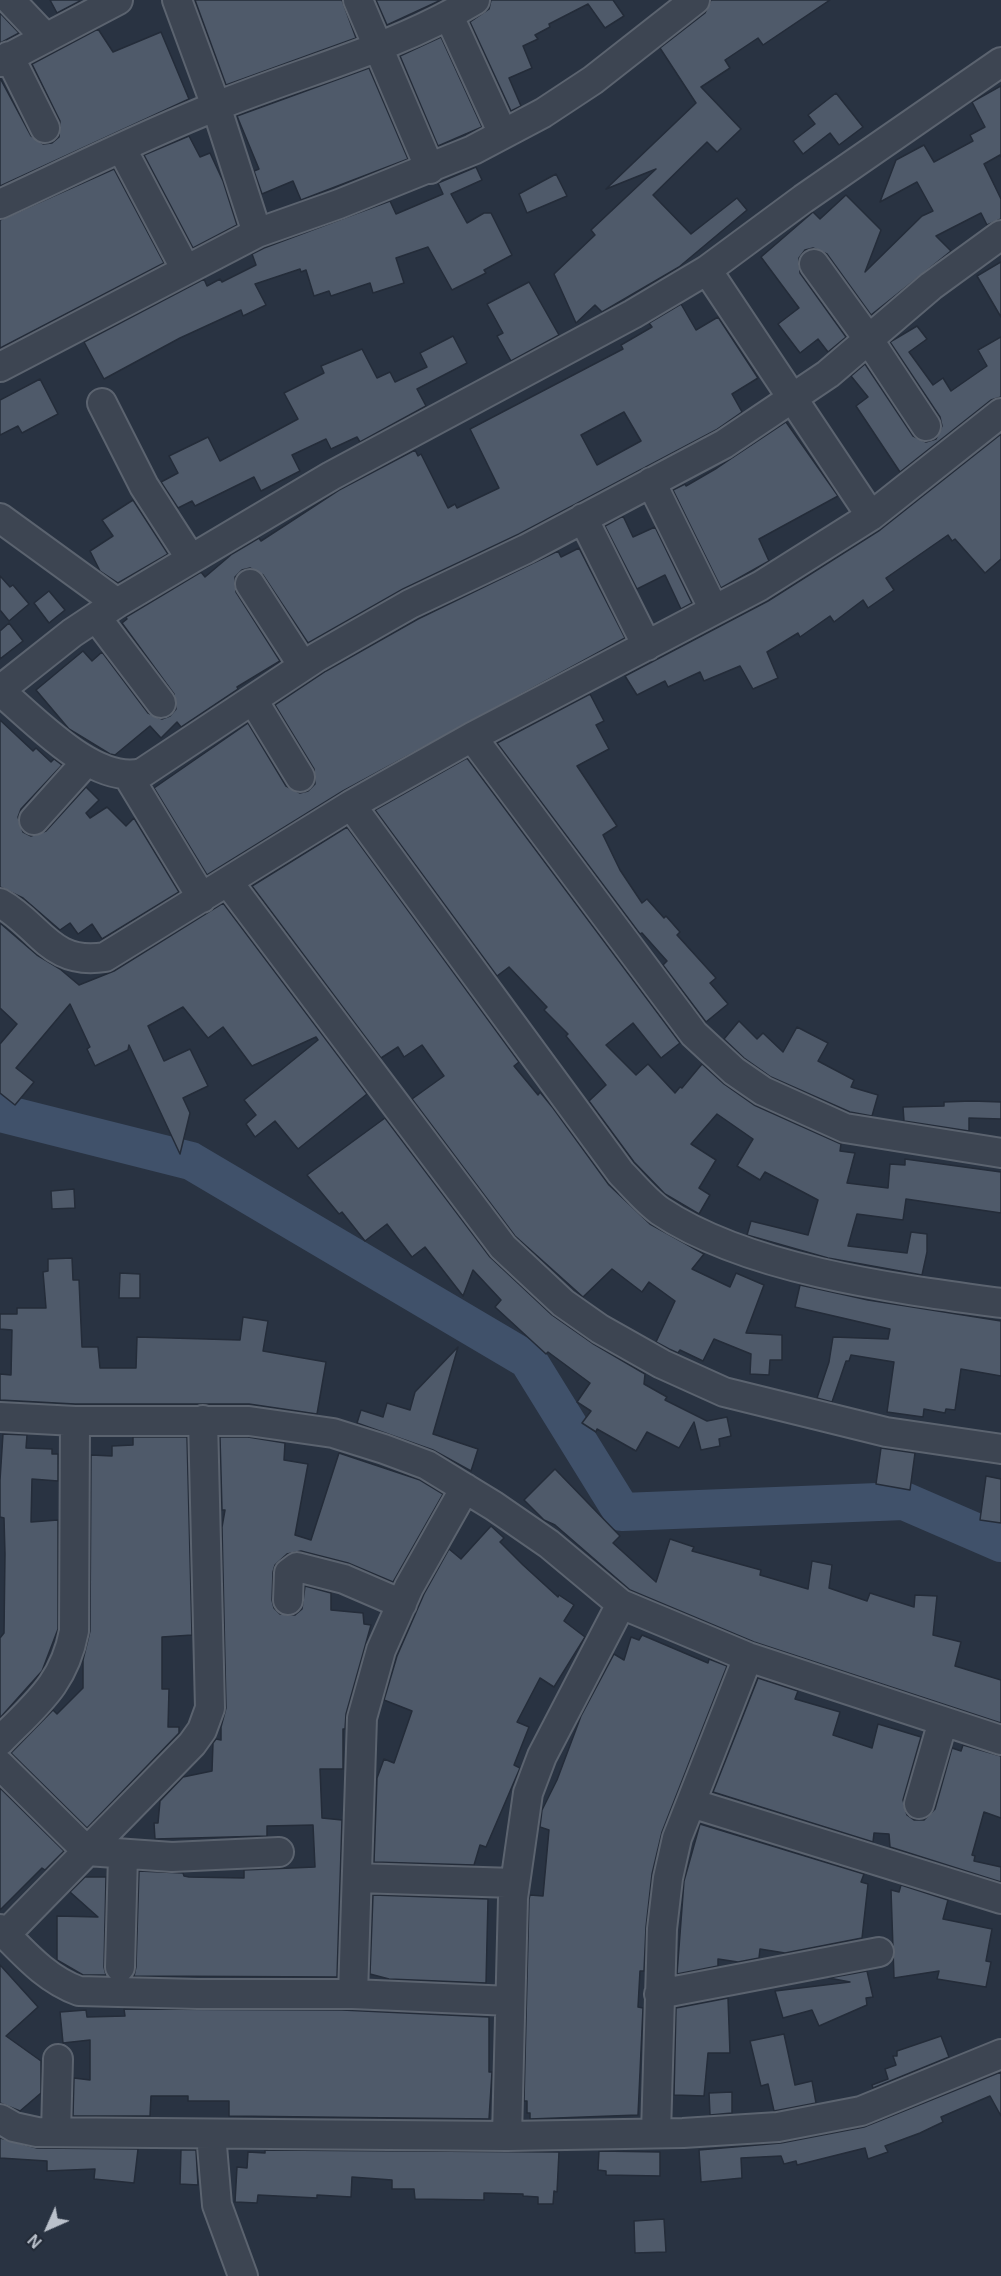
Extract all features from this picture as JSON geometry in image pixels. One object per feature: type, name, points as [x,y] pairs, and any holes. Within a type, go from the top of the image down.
[{"type":"street","points":[[10,0],[46,38]]},
{"type":"street","points":[[45,128],[4,59],[118,0]]},
{"type":"street","points":[[177,0],[216,106],[257,233]]},
{"type":"street","points":[[358,0],[430,169]]},
{"type":"street","points":[[0,204],[216,106],[378,48],[449,16],[474,0]]},
{"type":"street","points":[[0,367],[257,233],[430,169],[543,113],[593,80],[695,0]]},
{"type":"street","points":[[449,16],[503,134]]},
{"type":"street","points":[[999,242],[931,286],[869,340],[793,399],[724,444],[583,519],[410,604],[303,666],[142,773],[128,776],[108,772],[87,761],[0,690],[106,610],[191,559],[332,476],[633,314],[707,270],[811,193],[1001,62]]},
{"type":"street","points":[[122,149],[186,270]]},
{"type":"street","points":[[814,264],[869,340],[926,426]]},
{"type":"street","points":[[707,270],[871,516]]},
{"type":"street","points":[[102,403],[144,486],[191,559]]},
{"type":"street","points":[[0,903],[49,944],[70,956],[86,960],[105,957],[351,805],[472,736],[760,586],[871,516],[1001,413]]},
{"type":"street","points":[[651,482],[714,610]]},
{"type":"street","points":[[583,519],[647,646]]},
{"type":"street","points":[[6,523],[106,610],[161,703]]},
{"type":"street","points":[[250,584],[303,666]]},
{"type":"street","points":[[253,700],[300,777]]},
{"type":"street","points":[[472,736],[694,1034],[734,1071],[771,1095],[845,1128],[1001,1153]]},
{"type":"street","points":[[34,820],[87,761]]},
{"type":"street","points":[[128,776],[202,898]]},
{"type":"street","points":[[351,805],[621,1173],[658,1209],[685,1226],[767,1257],[886,1286],[1001,1303]]},
{"type":"street","points":[[228,882],[503,1247],[563,1303],[600,1329],[662,1364],[724,1392],[886,1432],[1001,1449]]},
{"type":"street","points":[[0,1417],[75,1421],[249,1421],[333,1433],[427,1465],[549,1544],[621,1604],[748,1657],[1001,1740]]},
{"type":"street","points":[[203,1420],[210,1708],[207,1718],[192,1744],[87,1851],[3,1932],[40,1969],[63,1985],[79,1990],[198,1994],[353,1994],[510,2001]]},
{"type":"street","points":[[0,1741],[49,1690],[62,1673],[70,1655],[74,1631],[75,1421]]},
{"type":"street","points":[[353,1994],[362,1718],[381,1650],[402,1604],[465,1488]]},
{"type":"street","points":[[288,1600],[289,1573],[297,1567],[344,1579],[402,1604]]},
{"type":"street","points":[[507,2136],[514,1883],[528,1793],[542,1756],[621,1604]]},
{"type":"street","points":[[656,2133],[659,1994],[668,1878],[677,1838],[748,1657]]},
{"type":"street","points":[[919,1804],[943,1721]]},
{"type":"street","points":[[0,1765],[87,1851],[172,1857],[279,1852]]},
{"type":"street","points":[[691,1803],[1001,1899]]},
{"type":"street","points":[[120,1967],[123,1855]]},
{"type":"street","points":[[357,1878],[514,1883]]},
{"type":"street","points":[[659,1994],[879,1952]]},
{"type":"street","points":[[0,2119],[14,2127],[37,2132],[507,2136],[656,2133],[778,2127],[861,2111],[1001,2055]]},
{"type":"street","points":[[56,2132],[58,2060]]},
{"type":"street","points":[[211,2133],[217,2205],[243,2276]]},
{"type":"building","points":[[50,0],[79,0],[80,1],[57,13]]},
{"type":"building","points":[[195,0],[342,0],[356,38],[226,85]]},
{"type":"building","points":[[376,0],[441,0],[387,25]]},
{"type":"building","points":[[491,0],[613,0],[624,16],[605,28],[588,4],[549,24],[550,27],[535,35],[538,39],[523,46],[532,68],[509,78],[521,106],[511,111],[470,22],[489,9]]},
{"type":"building","points":[[711,0],[830,0],[763,45],[758,38],[725,60],[730,68],[701,87],[741,129],[717,152],[707,142],[653,195],[691,234],[737,198],[747,210],[679,267],[602,312],[595,305],[576,323],[554,274],[595,235],[591,230],[656,169],[606,189],[696,103],[660,48],[705,13]]},
{"type":"building","points":[[0,13],[19,33],[0,43]]},
{"type":"building","points":[[98,29],[113,52],[161,32],[189,99],[0,186],[0,78],[31,136],[43,144],[52,143],[59,137],[60,121],[32,64]]},
{"type":"building","points":[[441,37],[482,127],[438,146],[400,56]]},
{"type":"building","points":[[369,68],[408,159],[301,200],[293,181],[262,194],[254,171],[259,169],[237,116]]},
{"type":"building","points":[[1001,86],[1001,157],[1000,155],[984,164],[1001,199],[1001,219],[987,225],[981,213],[936,236],[951,251],[871,315],[827,254],[813,248],[805,250],[799,258],[800,273],[846,337],[828,352],[818,339],[800,353],[778,324],[799,308],[761,257],[813,212],[820,219],[846,195],[881,230],[865,272],[922,216],[933,211],[917,182],[880,202],[896,160],[924,145],[934,162],[973,141],[970,135],[985,127],[972,102]]},
{"type":"building","points":[[836,93],[863,127],[839,145],[830,133],[803,154],[793,141],[815,124],[808,115]]},
{"type":"building","points":[[189,136],[200,157],[210,153],[223,181],[237,225],[193,248],[144,155]]},
{"type":"building","points":[[476,167],[482,180],[451,194],[467,223],[484,213],[491,213],[512,255],[484,270],[486,273],[452,290],[428,247],[396,258],[404,283],[373,293],[370,283],[331,296],[329,291],[314,296],[306,270],[301,272],[300,269],[255,284],[266,305],[243,316],[241,310],[180,338],[104,379],[84,342],[204,279],[207,286],[220,279],[222,282],[256,265],[252,254],[264,248],[390,201],[396,214],[443,194],[438,183]]},
{"type":"building","points":[[114,169],[164,263],[0,348],[0,220]]},
{"type":"building","points":[[556,174],[567,196],[527,213],[519,194]]},
{"type":"building","points":[[1001,262],[1001,317],[977,276]]},
{"type":"building","points":[[529,282],[559,335],[511,361],[497,336],[503,333],[487,304]]},
{"type":"building","points":[[681,304],[696,330],[718,317],[758,378],[732,394],[742,412],[716,430],[519,534],[403,589],[308,643],[263,575],[250,568],[242,570],[235,577],[236,592],[280,661],[237,687],[238,689],[181,727],[177,722],[161,738],[150,726],[115,755],[110,754],[69,729],[36,690],[83,651],[92,661],[102,652],[148,713],[162,719],[170,716],[176,709],[174,694],[122,623],[127,619],[126,617],[201,572],[205,577],[232,554],[259,538],[261,541],[339,490],[415,450],[418,456],[421,454],[448,508],[455,504],[457,508],[499,488],[470,429],[623,349],[621,345],[652,327],[649,323]],"holes":[[[624,412],[641,441],[597,465],[581,435]]]},
{"type":"building","points":[[917,326],[927,339],[909,352],[933,385],[943,378],[951,391],[987,366],[978,350],[1001,337],[1001,397],[991,400],[900,472],[856,406],[868,397],[851,376],[865,364],[913,436],[926,442],[936,439],[942,426],[940,417],[890,342]]},
{"type":"building","points":[[453,336],[467,363],[417,389],[426,406],[360,442],[357,437],[331,449],[326,439],[292,455],[300,471],[261,491],[254,477],[195,506],[192,501],[178,508],[161,482],[178,473],[169,456],[208,437],[220,461],[298,419],[284,393],[324,373],[321,366],[362,349],[377,378],[390,372],[395,382],[427,367],[420,353]]},
{"type":"building","points":[[40,379],[58,414],[22,433],[18,426],[0,435],[0,400]]},
{"type":"building","points":[[786,422],[838,496],[759,539],[769,561],[721,588],[673,490],[685,484],[686,486],[717,468]]},
{"type":"building","points":[[1001,434],[1001,559],[985,573],[955,539],[952,541],[948,535],[886,578],[894,590],[868,608],[863,600],[834,622],[830,616],[800,637],[798,633],[767,652],[778,678],[753,689],[740,666],[704,681],[700,672],[668,687],[665,681],[637,695],[625,676],[768,601],[880,530]]},
{"type":"building","points":[[133,500],[168,554],[118,583],[100,571],[90,551],[113,536],[102,520]]},
{"type":"building","points":[[623,516],[633,537],[655,527],[692,603],[681,609],[665,575],[637,589],[605,526]]},
{"type":"building","points":[[579,548],[625,638],[343,791],[207,875],[154,788],[248,723],[286,786],[300,793],[308,791],[315,784],[314,769],[275,705],[326,671],[418,619],[558,551],[561,557]]},
{"type":"building","points":[[0,576],[10,587],[13,585],[29,604],[9,621],[0,610]]},
{"type":"building","points":[[49,591],[65,610],[49,623],[34,603]]},
{"type":"building","points":[[9,623],[23,641],[0,659],[0,631]]},
{"type":"building","points":[[590,694],[604,721],[596,725],[609,749],[577,766],[617,826],[603,835],[620,870],[642,903],[647,899],[664,918],[666,916],[680,932],[677,935],[716,978],[710,983],[728,1004],[706,1022],[663,965],[667,961],[642,933],[640,934],[497,743]]},
{"type":"building","points":[[0,720],[33,751],[36,748],[51,762],[54,759],[62,765],[21,809],[18,817],[23,832],[31,836],[46,831],[86,787],[99,800],[86,813],[90,818],[107,807],[126,826],[134,818],[179,892],[102,939],[92,924],[78,934],[70,923],[60,930],[23,898],[0,887]]},
{"type":"building","points":[[467,758],[680,1043],[661,1058],[633,1023],[606,1045],[636,1075],[648,1064],[675,1093],[702,1064],[724,1084],[754,1105],[841,1144],[840,1151],[855,1153],[847,1183],[888,1188],[890,1164],[905,1165],[905,1159],[1001,1172],[1001,1213],[906,1199],[903,1220],[857,1214],[848,1246],[907,1253],[911,1232],[927,1234],[927,1252],[922,1275],[828,1258],[747,1235],[751,1221],[808,1235],[818,1200],[765,1172],[760,1180],[737,1166],[753,1139],[717,1114],[691,1144],[716,1160],[699,1188],[710,1195],[699,1214],[665,1194],[634,1162],[589,1101],[606,1085],[566,1036],[568,1034],[544,1010],[547,1007],[509,967],[497,976],[375,810]]},
{"type":"building","points":[[347,827],[519,1062],[514,1066],[538,1095],[540,1092],[553,1108],[609,1185],[650,1224],[704,1254],[692,1269],[730,1287],[736,1273],[764,1285],[746,1333],[782,1335],[782,1360],[770,1360],[769,1375],[750,1374],[751,1354],[714,1339],[703,1361],[680,1350],[678,1353],[656,1342],[675,1301],[649,1282],[642,1292],[612,1269],[583,1297],[515,1236],[412,1099],[444,1076],[422,1045],[404,1057],[398,1047],[381,1058],[252,886]]},
{"type":"building","points":[[223,903],[367,1094],[298,1149],[275,1121],[255,1137],[246,1124],[256,1115],[244,1100],[318,1040],[316,1037],[252,1066],[223,1027],[208,1038],[183,1007],[148,1026],[164,1061],[190,1049],[208,1086],[183,1098],[190,1113],[180,1154],[129,1045],[128,1050],[95,1066],[87,1049],[90,1047],[70,1004],[16,1068],[34,1082],[15,1105],[0,1093],[0,1044],[17,1024],[0,1008],[0,923],[37,955],[60,969],[79,985],[114,971]]},
{"type":"building","points":[[739,1021],[757,1039],[763,1033],[783,1052],[797,1027],[828,1043],[818,1061],[854,1080],[851,1087],[878,1095],[872,1116],[850,1112],[771,1077],[744,1058],[724,1039]]},
{"type":"building","points":[[944,1102],[1001,1102],[1001,1119],[969,1118],[969,1131],[904,1121],[903,1107],[944,1106]]},
{"type":"building","points":[[385,1118],[490,1257],[552,1315],[592,1343],[645,1374],[644,1384],[667,1397],[665,1400],[707,1421],[727,1417],[731,1436],[719,1439],[720,1446],[701,1450],[694,1422],[679,1448],[647,1432],[636,1451],[597,1429],[596,1432],[582,1423],[591,1411],[577,1402],[590,1383],[548,1352],[546,1354],[495,1307],[501,1300],[473,1270],[463,1296],[425,1247],[412,1257],[387,1224],[365,1241],[342,1212],[339,1214],[307,1175]]},
{"type":"building","points":[[74,1189],[75,1208],[52,1209],[51,1191]]},
{"type":"building","points":[[72,1258],[73,1280],[79,1280],[82,1347],[98,1347],[100,1368],[136,1368],[137,1337],[240,1340],[243,1317],[268,1321],[263,1351],[326,1362],[317,1414],[249,1404],[75,1404],[0,1400],[0,1374],[11,1375],[12,1330],[0,1329],[0,1314],[17,1314],[17,1308],[46,1308],[43,1272],[48,1271],[48,1259]]},
{"type":"building","points":[[120,1273],[140,1274],[140,1298],[119,1298]]},
{"type":"building","points":[[800,1285],[868,1300],[1001,1321],[1001,1376],[961,1369],[955,1410],[946,1409],[945,1413],[924,1409],[923,1417],[887,1412],[894,1362],[851,1355],[849,1361],[846,1361],[832,1402],[817,1398],[829,1362],[833,1337],[888,1339],[890,1329],[795,1307]]},
{"type":"building","points":[[458,1347],[433,1434],[478,1449],[471,1471],[433,1450],[357,1423],[361,1410],[383,1417],[387,1403],[410,1410],[415,1392]]},
{"type":"building","points":[[3,1434],[27,1435],[26,1448],[52,1449],[52,1454],[58,1454],[58,1481],[32,1479],[31,1522],[58,1520],[58,1629],[42,1671],[0,1718],[0,1638],[4,1633],[5,1554],[4,1518],[0,1517]]},
{"type":"building","points":[[133,1437],[187,1437],[192,1635],[162,1637],[162,1689],[169,1689],[168,1727],[179,1727],[179,1733],[87,1828],[11,1753],[53,1710],[57,1714],[83,1688],[83,1660],[90,1631],[91,1455],[112,1456],[112,1446],[133,1445]]},
{"type":"building","points":[[220,1437],[248,1437],[285,1443],[284,1460],[308,1464],[295,1535],[311,1540],[339,1453],[420,1480],[443,1494],[393,1582],[348,1563],[301,1551],[287,1554],[275,1565],[273,1572],[272,1600],[274,1608],[280,1614],[295,1615],[302,1609],[305,1586],[331,1593],[331,1610],[363,1613],[364,1624],[371,1625],[346,1714],[345,1729],[343,1729],[343,1769],[320,1769],[322,1818],[342,1820],[337,1977],[134,1976],[139,1871],[183,1873],[184,1876],[189,1877],[244,1878],[244,1870],[315,1867],[313,1825],[267,1826],[267,1836],[155,1839],[154,1823],[158,1823],[160,1801],[183,1777],[212,1771],[213,1743],[216,1739],[221,1740],[221,1727],[226,1708],[222,1527],[225,1510],[222,1510]]},
{"type":"building","points":[[881,1448],[915,1453],[910,1490],[876,1484]]},
{"type":"building","points":[[555,1469],[620,1536],[613,1543],[656,1582],[670,1539],[694,1547],[692,1551],[761,1570],[760,1575],[808,1589],[812,1561],[832,1565],[829,1588],[867,1601],[870,1593],[914,1607],[915,1595],[937,1596],[933,1635],[961,1642],[955,1666],[1001,1680],[1001,1723],[754,1642],[630,1590],[555,1525],[544,1520],[524,1500]]},
{"type":"building","points":[[986,1476],[1001,1479],[1001,1523],[980,1520]]},
{"type":"building","points":[[491,1526],[504,1538],[500,1542],[523,1565],[558,1597],[559,1595],[574,1605],[564,1621],[585,1637],[554,1687],[540,1678],[517,1722],[529,1727],[514,1765],[520,1768],[486,1847],[480,1845],[474,1865],[374,1862],[377,1778],[384,1759],[394,1763],[412,1711],[384,1700],[397,1656],[424,1594],[449,1549],[461,1559]]},
{"type":"building","points":[[642,1635],[708,1663],[709,1659],[727,1666],[662,1832],[652,1874],[644,1971],[640,1971],[638,2007],[643,2008],[638,2115],[530,2119],[530,2113],[527,2113],[527,2101],[524,2101],[529,1899],[530,1895],[543,1896],[549,1830],[540,1827],[542,1810],[557,1780],[581,1716],[614,1654],[624,1660],[631,1637],[639,1640]]},
{"type":"building","points":[[758,1678],[798,1691],[795,1699],[840,1712],[833,1735],[872,1748],[878,1724],[921,1737],[903,1800],[907,1815],[914,1820],[924,1820],[935,1809],[952,1748],[961,1751],[963,1745],[1001,1756],[1001,1818],[984,1812],[972,1855],[975,1856],[974,1861],[1001,1867],[1001,1882],[890,1847],[889,1834],[874,1833],[873,1842],[713,1792]]},
{"type":"building","points":[[0,1788],[64,1851],[45,1870],[42,1868],[0,1910]]},
{"type":"building","points":[[700,1824],[864,1874],[861,1882],[868,1884],[862,1938],[785,1953],[760,1949],[759,1958],[738,1962],[718,1959],[718,1966],[677,1974],[684,1881]]},
{"type":"building","points":[[85,1877],[106,1877],[104,1967],[106,1975],[83,1975],[57,1960],[57,1916],[98,1917],[70,1892]]},
{"type":"building","points":[[901,1885],[948,1900],[943,1919],[992,1929],[986,1961],[991,1962],[986,1987],[937,1979],[939,1971],[894,1978],[891,1890],[899,1892]]},
{"type":"building","points":[[373,1895],[488,1899],[486,1983],[389,1979],[370,1974]]},
{"type":"building","points":[[0,1965],[38,2007],[6,2036],[41,2061],[41,2093],[20,2111],[0,2103]]},
{"type":"building","points":[[867,1971],[873,1997],[866,1998],[867,2005],[819,2026],[812,2010],[783,2018],[775,1991],[850,1982],[829,1978]]},
{"type":"building","points":[[728,1998],[730,2053],[708,2053],[704,2096],[674,2095],[676,2008]]},
{"type":"building","points":[[124,2009],[342,2010],[489,2017],[489,2072],[492,2072],[489,2119],[229,2116],[229,2101],[188,2101],[188,2096],[151,2096],[150,2116],[73,2116],[74,2078],[90,2080],[90,2040],[63,2043],[60,2012],[86,2010],[87,2017],[125,2016]]},
{"type":"building","points":[[784,2034],[795,2085],[812,2081],[816,2103],[774,2111],[768,2084],[761,2086],[750,2041]]},
{"type":"building","points":[[941,2036],[949,2057],[873,2088],[872,2085],[888,2079],[885,2069],[896,2065],[893,2056],[897,2056],[897,2051]]},
{"type":"building","points":[[1001,2072],[1001,2116],[990,2096],[941,2117],[943,2122],[885,2146],[888,2152],[868,2159],[865,2148],[797,2165],[796,2161],[784,2164],[781,2156],[741,2158],[742,2178],[701,2182],[699,2150],[781,2143],[864,2127]]},
{"type":"building","points":[[732,2092],[732,2113],[710,2115],[709,2093]]},
{"type":"building","points":[[0,2138],[37,2148],[138,2149],[134,2183],[94,2179],[95,2169],[47,2171],[47,2161],[0,2158]]},
{"type":"building","points":[[181,2150],[196,2150],[198,2185],[180,2184]]},
{"type":"building","points":[[265,2150],[559,2152],[557,2192],[554,2191],[553,2204],[538,2204],[538,2197],[523,2196],[523,2194],[484,2193],[484,2200],[415,2199],[414,2189],[392,2189],[392,2180],[352,2177],[351,2197],[258,2195],[257,2203],[235,2202],[237,2167],[247,2168],[248,2152],[265,2153]]},
{"type":"building","points":[[599,2151],[660,2152],[660,2176],[606,2175],[606,2171],[598,2170]]},
{"type":"building","points":[[664,2219],[666,2252],[635,2253],[634,2221]]},
{"type":"waterway","points":[[0,1113],[191,1161],[528,1360],[622,1512],[904,1501],[1001,1543]]}]
